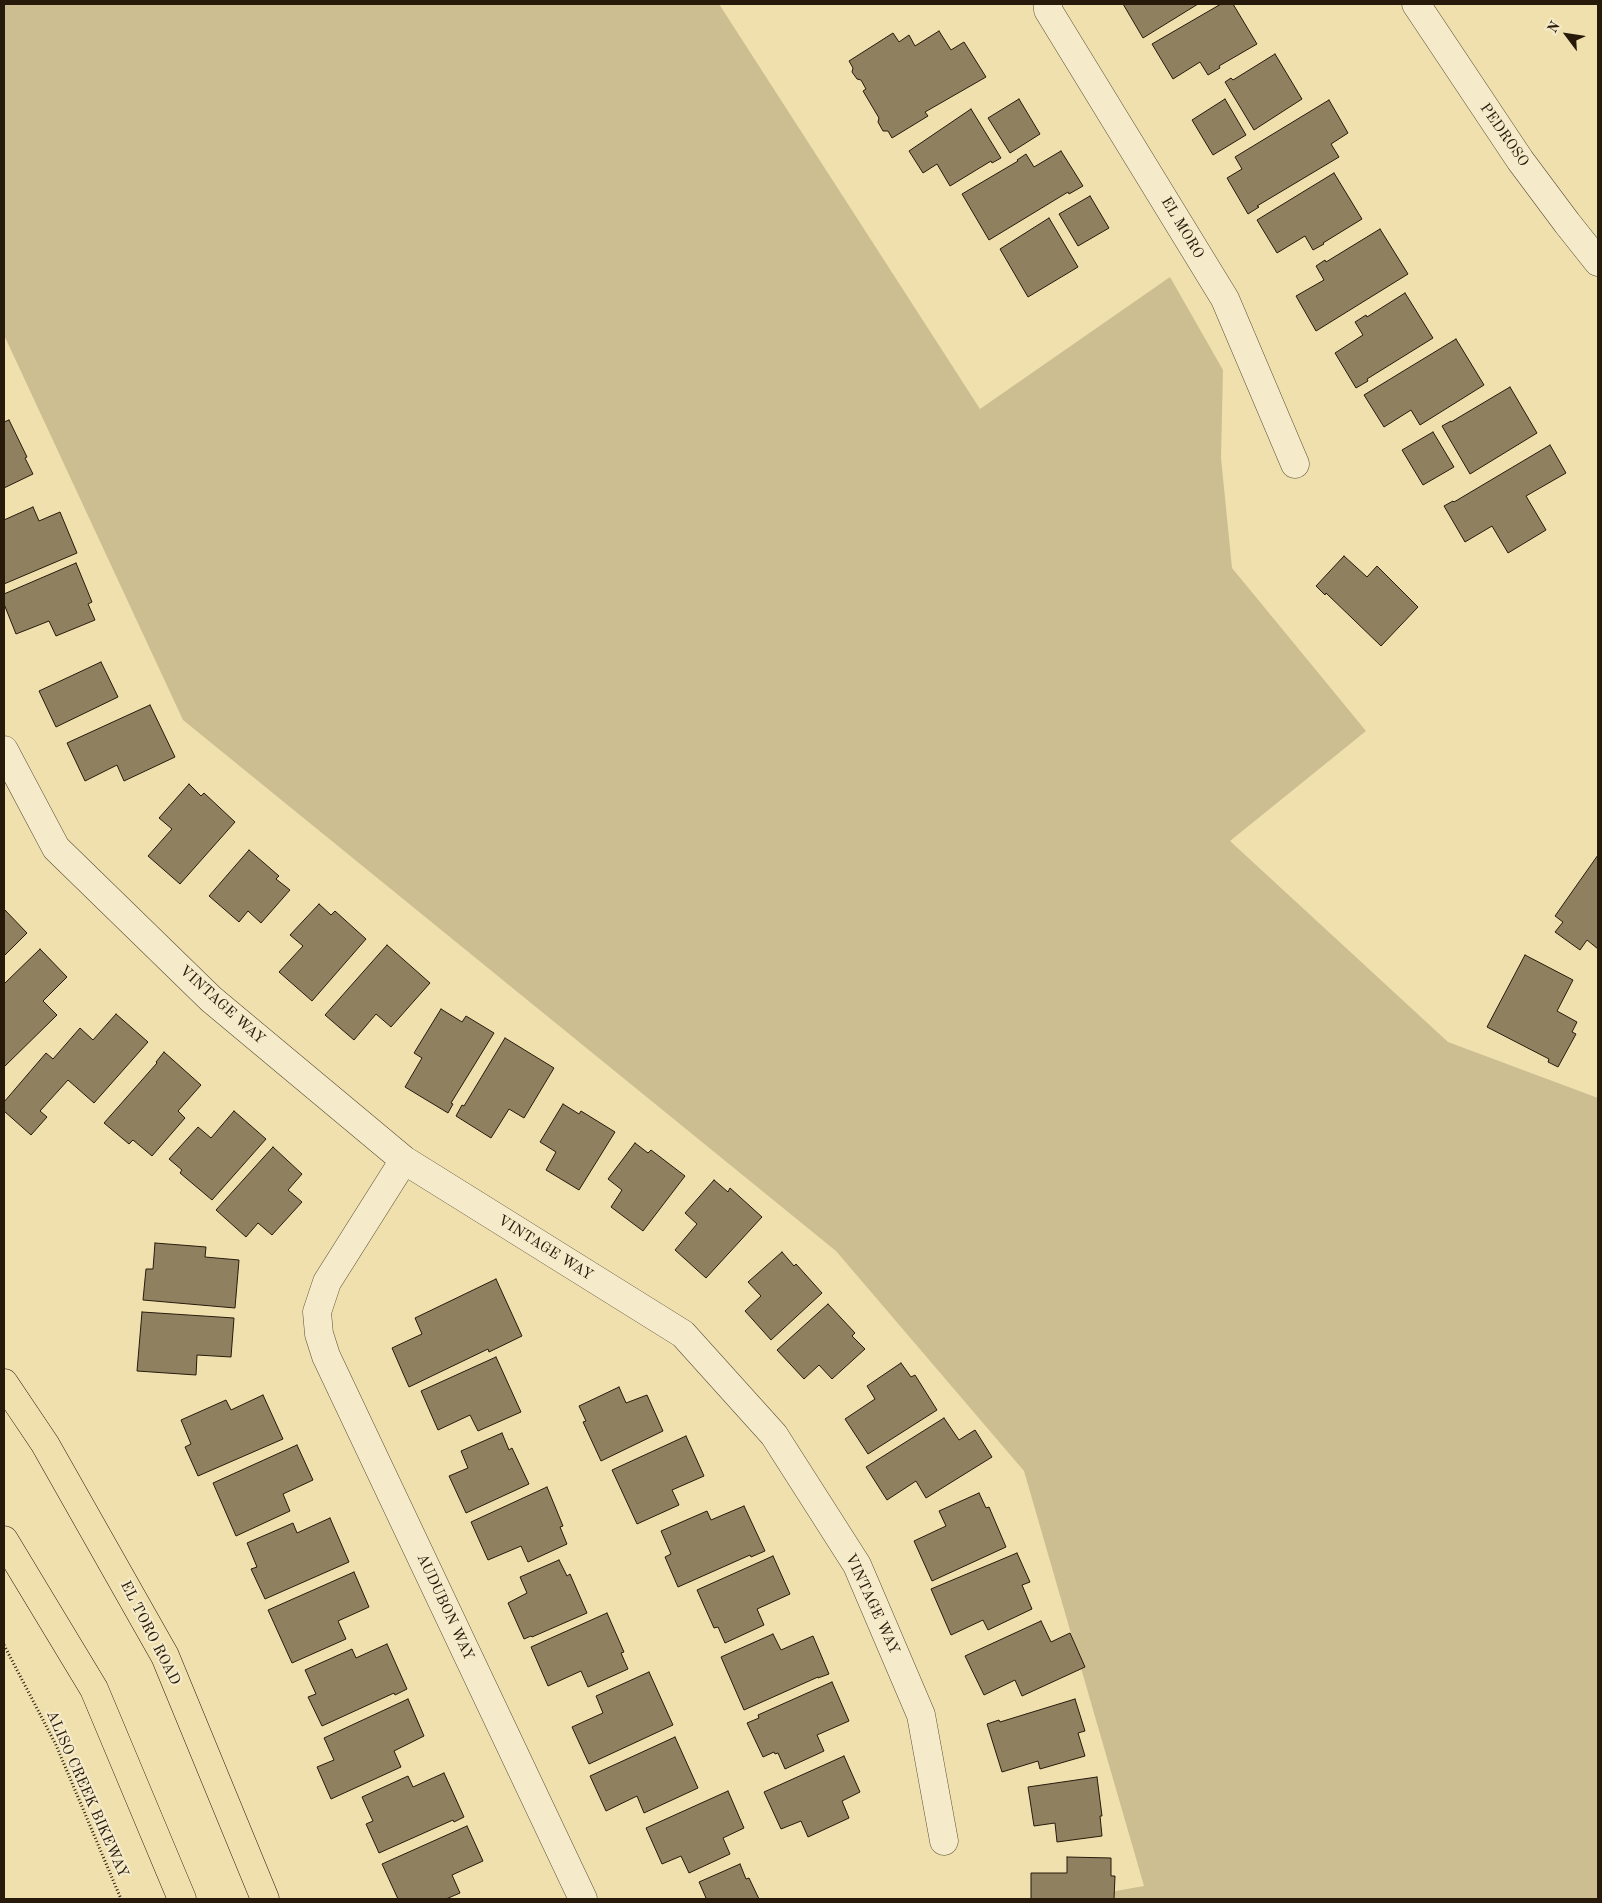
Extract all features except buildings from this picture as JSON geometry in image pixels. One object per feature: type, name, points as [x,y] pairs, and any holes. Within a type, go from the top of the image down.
[{"type":"main road","name":"EL TORO ROAD","points":[[4,1383],[45,1444],[165,1656],[265,1899]]},
{"type":"main road","points":[[4,1540],[94,1689],[182,1899]]},
{"type":"street","name":"EL MORO","points":[[1048,4],[1048,10],[1225,300],[1295,464]]},
{"type":"street","name":"PEDROSO","points":[[1416,4],[1520,160],[1598,262]]},
{"type":"street","name":"VINTAGE WAY","points":[[4,750],[56,848],[211,999],[404,1160],[683,1334],[774,1435],[857,1565],[921,1715],[944,1841]]},
{"type":"street","name":"AUDUBON WAY","points":[[404,1160],[327,1282],[317,1312],[319,1334],[326,1356],[583,1899]]},
{"type":"path","name":"ALISO CREEK BIKEWAY","points":[[4,1645],[56,1745],[121,1899]]},
{"type":"shaded area","points":[[4,4],[719,4],[980,409],[1170,277],[1223,370],[1221,458],[1232,568],[1366,731],[1230,841],[1448,1042],[1598,1098],[1598,1899],[1071,1899],[1144,1886],[1024,1471],[836,1251],[183,720],[4,335]]}]
